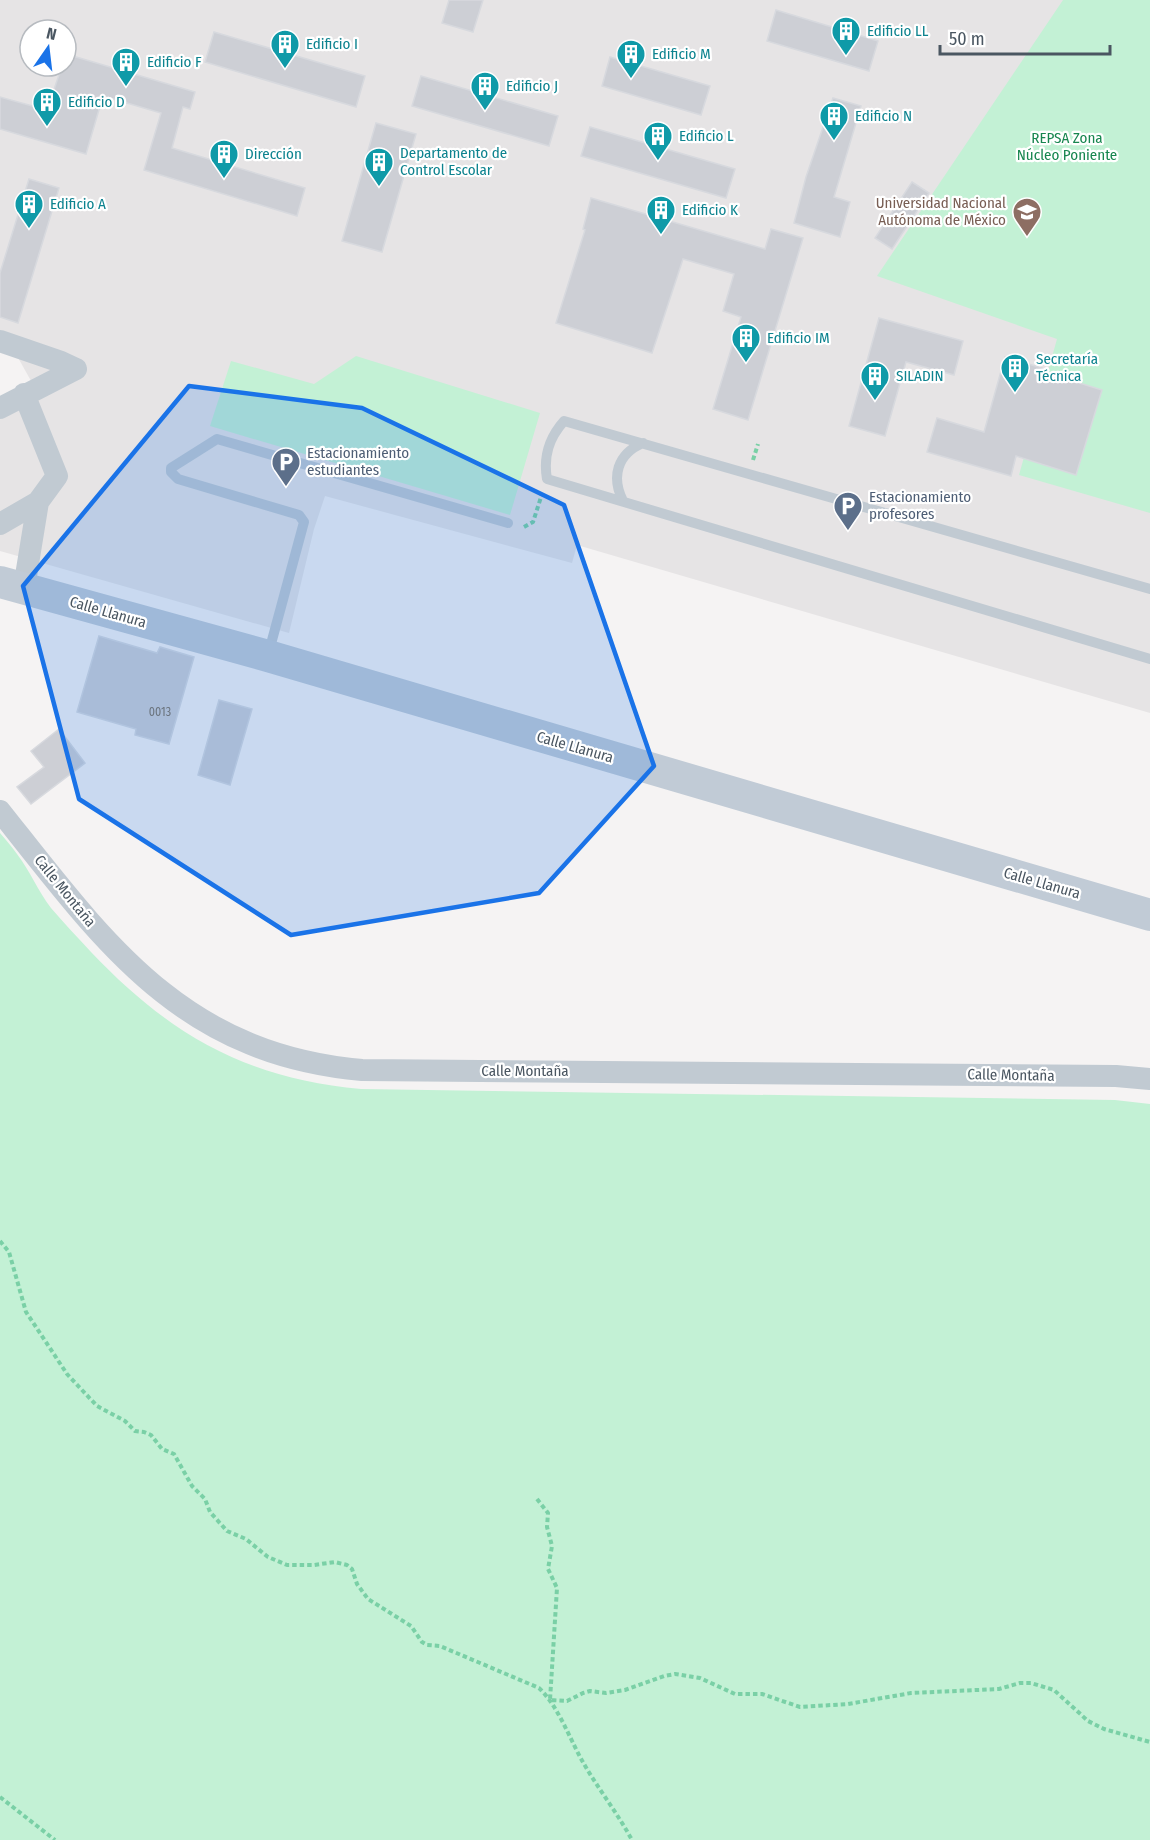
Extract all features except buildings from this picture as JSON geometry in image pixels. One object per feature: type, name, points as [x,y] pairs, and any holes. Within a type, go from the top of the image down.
[{"type":"street","points":[[0,341],[76,369],[0,408]]},
{"type":"street","points":[[12,585],[38,502],[57,476],[24,394]]},
{"type":"street","points":[[0,524],[38,502]]},
{"type":"street","name":"Calle Llanura","points":[[12,585],[268,656],[1150,915]]},
{"type":"street","name":"Calle Montaña","points":[[0,811],[96,930],[136,970],[179,1006],[202,1022],[236,1039],[279,1056],[306,1063],[362,1070],[1069,1075],[1150,1079]]},
{"type":"lane","points":[[1150,589],[564,421],[552,437],[548,447],[545,468],[548,479],[1150,659]]},
{"type":"lane","points":[[268,656],[304,522],[299,515],[173,476],[171,468],[217,439],[508,523]]},
{"type":"lane","points":[[623,501],[616,481],[617,470],[626,453],[643,443]]},
{"type":"path","points":[[508,523],[525,527],[533,522],[548,479]]},
{"type":"path","points":[[0,1241],[9,1252],[20,1297],[29,1318],[67,1374],[97,1406],[124,1421],[135,1431],[151,1435],[162,1449],[174,1454],[192,1486],[202,1494],[210,1512],[227,1531],[246,1539],[268,1557],[287,1565],[335,1562],[347,1565],[352,1569],[357,1584],[368,1599],[411,1626],[422,1642],[440,1646],[530,1682],[538,1688],[550,1700],[585,1766],[632,1840]]},
{"type":"path","points":[[537,1498],[548,1513],[547,1527],[552,1546],[548,1569],[557,1588],[550,1700]]},
{"type":"path","points":[[550,1700],[567,1701],[590,1691],[606,1693],[625,1690],[675,1674],[700,1678],[735,1694],[762,1694],[800,1707],[848,1704],[911,1693],[999,1689],[1020,1683],[1030,1683],[1054,1690],[1088,1721],[1104,1729],[1150,1742]]},
{"type":"path","points":[[0,1797],[55,1840]]},
{"type":"highlighted area","points":[[189,386],[362,408],[564,505],[654,766],[539,893],[291,935],[79,799],[23,586]]},
{"type":"shaded area","points":[[0,0],[1150,0],[1150,713],[577,545],[572,563],[325,496],[314,529],[289,633],[0,551],[0,419],[40,397],[16,354],[0,349]]},
{"type":"green space","name":"Universidad Nacional Autónoma de México","points":[[1063,0],[1150,0],[1150,513],[1019,475],[1057,339],[877,276]]},
{"type":"green space","points":[[356,356],[540,413],[510,515],[210,426],[231,361],[314,384]]},
{"type":"green space","points":[[0,833],[22,861],[51,908],[91,952],[150,1007],[212,1048],[245,1063],[281,1075],[361,1089],[1115,1100],[1150,1104],[1150,1840],[0,1840]]},
{"type":"place","name":"Edificio LL","points":[[846,56]]},
{"type":"place","name":"Edificio I","points":[[285,70]]},
{"type":"place","name":"Edificio M","points":[[631,80]]},
{"type":"place","name":"Edificio F","points":[[126,88]]},
{"type":"place","name":"Edificio J","points":[[485,112]]},
{"type":"place","name":"Edificio D","points":[[47,128]]},
{"type":"place","name":"Edificio N","points":[[834,142]]},
{"type":"place","name":"Edificio L","points":[[658,162]]},
{"type":"place","name":"Dirección","points":[[224,180]]},
{"type":"place","name":"Departamento de Control Escolar","points":[[379,188]]},
{"type":"place","name":"Edificio A","points":[[29,230]]},
{"type":"place","name":"Edificio K","points":[[661,236]]},
{"type":"place","name":"Universidad Nacional Autónoma de México","points":[[1027,238]]},
{"type":"place","name":"Edificio IM","points":[[746,364]]},
{"type":"place","name":"Secretaría Técnica","points":[[1015,394]]},
{"type":"place","name":"SILADIN","points":[[875,402]]},
{"type":"place","name":"Estacionamiento estudiantes","points":[[286,488]]},
{"type":"place","name":"Estacionamiento profesores","points":[[848,532]]},
{"type":"park label","name":"REPSA Zona Núcleo Poniente","points":[[1067,146]]}]
